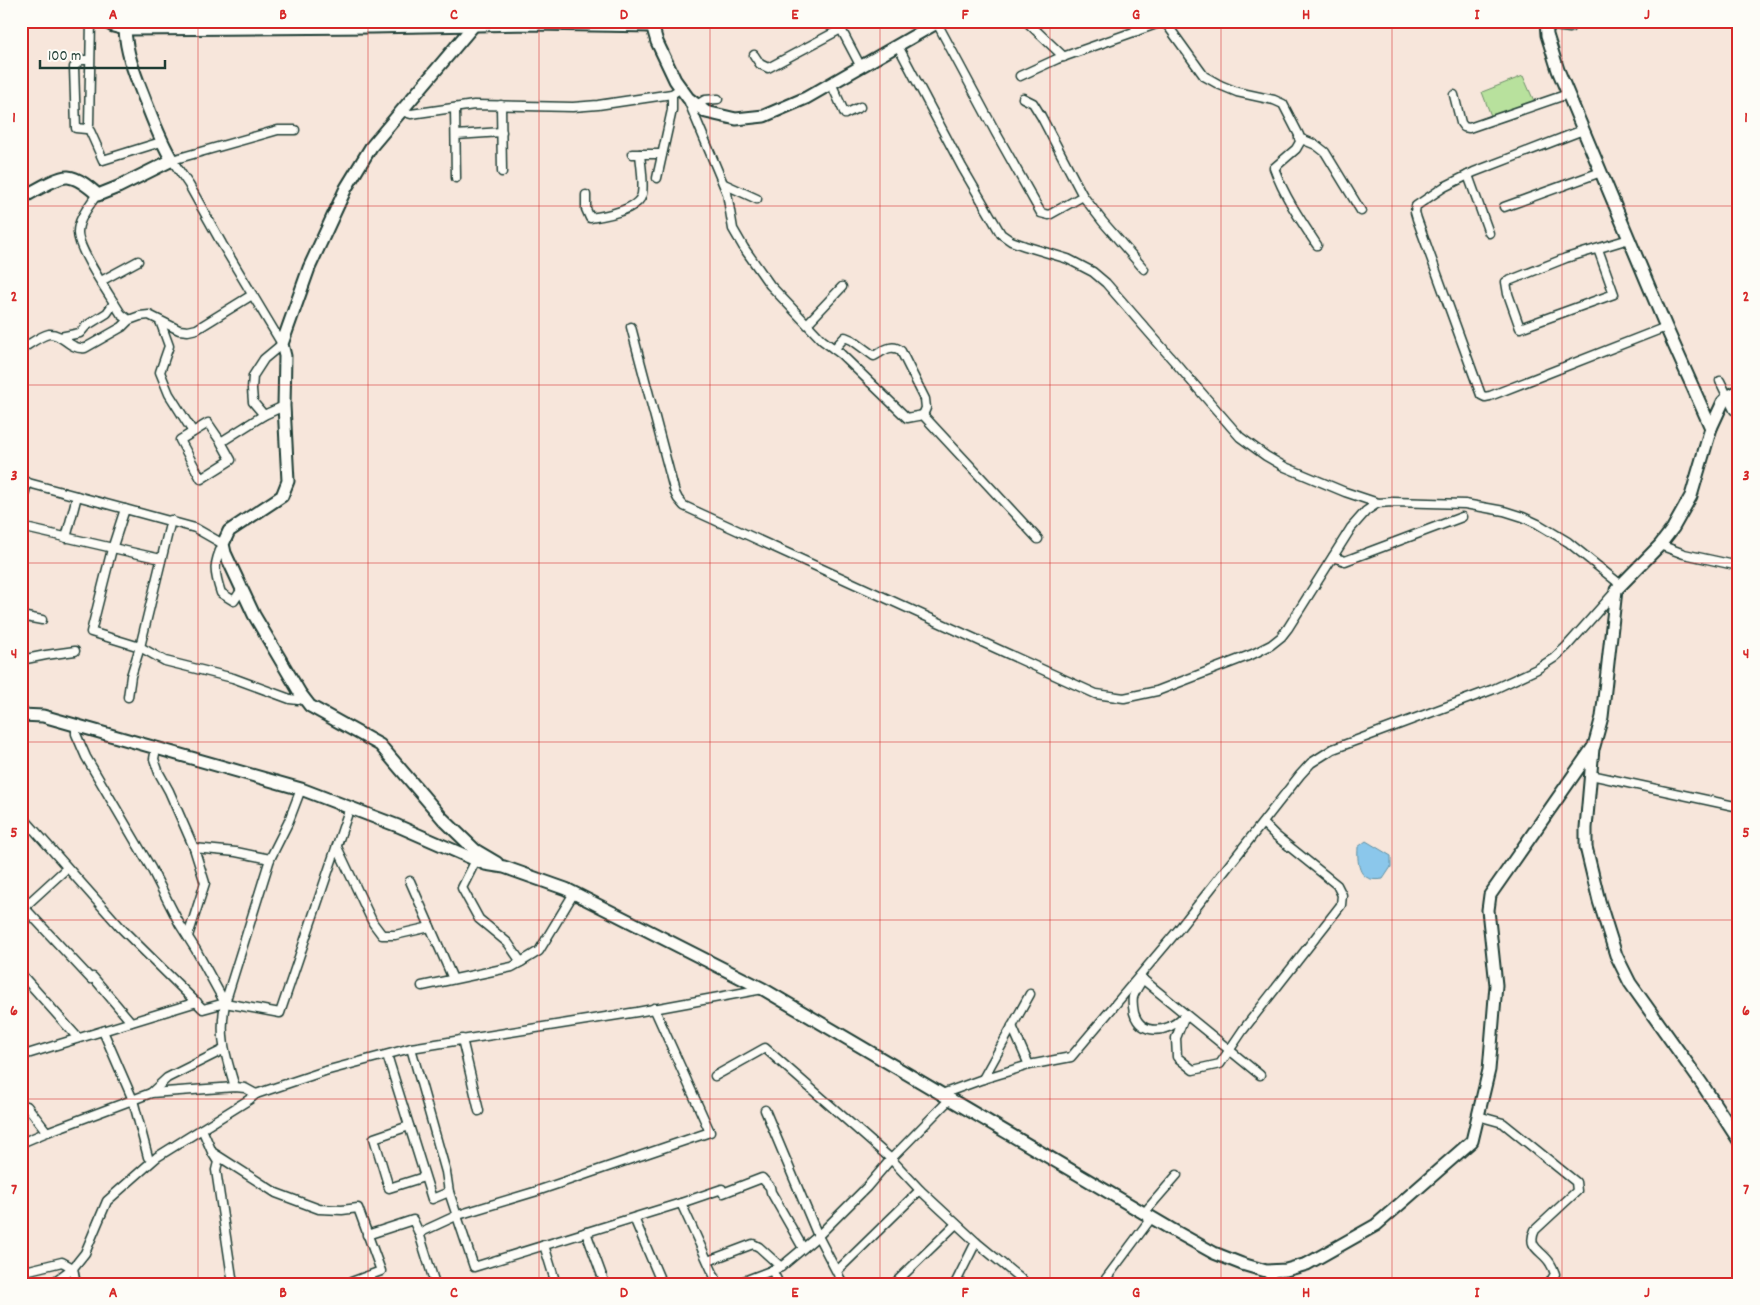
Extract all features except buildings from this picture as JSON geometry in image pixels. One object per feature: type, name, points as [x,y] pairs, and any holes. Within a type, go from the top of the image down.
[{"type":"street","points":[[89,60],[80,60],[74,67],[76,128],[86,129],[88,125],[91,21]]},
{"type":"street","points":[[104,21],[125,29],[676,22]]},
{"type":"street","points":[[754,55],[760,64],[768,68],[841,29],[848,21]]},
{"type":"street","points":[[1026,21],[1064,57]]},
{"type":"street","points":[[1132,21],[1137,31]]},
{"type":"street","points":[[400,111],[411,114],[474,105],[573,107],[598,105],[676,91],[706,112],[736,119],[764,116],[806,98],[939,22],[1001,142],[1041,212],[1049,216],[1083,196]]},
{"type":"street","points":[[1020,76],[1064,57],[1162,22],[1168,26],[1204,76],[1211,81],[1237,92],[1274,100],[1283,104],[1300,138],[1296,149],[1274,168],[1278,180],[1299,219],[1317,245]]},
{"type":"street","points":[[652,23],[657,42],[675,80],[676,91],[657,178]]},
{"type":"street","points":[[1570,28],[1546,23],[1547,35],[1558,70],[1666,327],[1711,428]]},
{"type":"street","points":[[264,415],[253,402],[253,376],[264,359],[282,344],[309,268],[346,188],[371,147],[474,25]]},
{"type":"street","points":[[125,29],[127,52],[161,142],[282,344],[285,356],[284,406],[288,482],[282,496],[230,531],[216,558],[214,571],[221,593],[234,601],[244,595]]},
{"type":"street","points":[[841,29],[860,67]]},
{"type":"street","points":[[898,46],[962,168],[1000,234],[1024,246],[1068,259],[1093,272],[1106,283],[1240,436],[1266,456],[1319,482],[1378,503],[1465,504],[1504,511],[1523,517],[1568,542],[1618,588]]},
{"type":"street","points":[[832,83],[845,114],[860,107]]},
{"type":"street","points":[[1454,95],[1461,124],[1464,128],[1469,128],[1568,94]]},
{"type":"street","points":[[1024,98],[1033,103],[1041,116],[1083,196],[1144,269]]},
{"type":"street","points":[[692,101],[718,99]]},
{"type":"street","points":[[692,101],[727,193],[733,229],[770,285],[822,340],[907,418],[923,416]]},
{"type":"street","points":[[501,105],[502,172]]},
{"type":"street","points":[[455,108],[456,178]]},
{"type":"street","points":[[21,198],[67,176],[79,180],[98,195],[172,160],[278,130],[295,130]]},
{"type":"street","points":[[1583,130],[1506,158],[1468,175],[1416,206],[1415,212],[1482,395],[1485,397],[1490,396],[1666,327]]},
{"type":"street","points":[[90,131],[103,160],[161,142]]},
{"type":"street","points":[[456,135],[502,132]]},
{"type":"street","points":[[1300,138],[1326,152],[1361,211]]},
{"type":"street","points":[[586,195],[586,209],[590,218],[606,216],[636,204],[642,195],[636,154],[662,154]]},
{"type":"street","points":[[1504,208],[1601,172]]},
{"type":"street","points":[[1468,175],[1489,233]]},
{"type":"street","points":[[724,184],[757,199]]},
{"type":"street","points":[[97,194],[85,213],[78,231],[80,245],[121,314],[129,320]]},
{"type":"street","points":[[1598,249],[1614,294],[1520,328],[1508,294],[1506,282],[1552,263],[1629,239]]},
{"type":"street","points":[[101,281],[138,262]]},
{"type":"street","points":[[807,324],[842,287]]},
{"type":"street","points":[[21,349],[49,334],[56,334],[72,346],[86,348],[122,327],[129,320],[149,315],[179,330],[188,332],[252,295]]},
{"type":"street","points":[[60,337],[80,333],[86,326],[106,313],[114,303]]},
{"type":"street","points":[[160,321],[169,346],[160,372],[169,394],[193,432]]},
{"type":"street","points":[[631,327],[675,493],[684,506],[1096,694],[1124,698],[1157,691],[1220,668],[1271,645],[1288,628],[1360,518],[1378,503]]},
{"type":"street","points":[[834,349],[846,337],[874,356],[892,347],[896,347],[901,351],[926,400],[923,416]]},
{"type":"street","points":[[1720,381],[1734,393],[1734,410]]},
{"type":"street","points":[[736,1284],[781,1267],[818,1236],[867,1187],[946,1097],[983,1079],[1029,1065],[1071,1058],[1141,978],[1300,775],[1322,756],[1346,744],[1494,690],[1538,669],[1554,658],[1660,545],[1673,528],[1691,496],[1711,428],[1723,402],[1734,393]]},
{"type":"street","points":[[221,442],[264,415],[284,406]]},
{"type":"street","points":[[923,416],[1038,539]]},
{"type":"street","points":[[208,423],[221,442],[231,460],[201,478],[180,440],[208,423]]},
{"type":"street","points":[[21,509],[24,481],[171,520],[195,528],[223,544],[225,553],[254,615],[300,693],[310,706],[380,745],[443,819],[475,850],[504,867]]},
{"type":"street","points":[[66,538],[77,496]]},
{"type":"street","points":[[125,509],[112,549],[91,632],[140,647],[165,661],[233,678],[290,699],[298,700]]},
{"type":"street","points":[[1333,557],[1345,561],[1462,518]]},
{"type":"street","points":[[128,697],[131,676],[140,647],[171,520]]},
{"type":"street","points":[[21,527],[161,559]]},
{"type":"street","points":[[1660,545],[1684,554],[1739,566]]},
{"type":"street","points":[[1618,588],[1602,717],[1594,746],[1586,828],[1586,847],[1599,901],[1616,955],[1630,983],[1702,1084],[1739,1141]]},
{"type":"street","points":[[21,616],[42,620]]},
{"type":"street","points":[[21,660],[76,651]]},
{"type":"street","points":[[21,715],[43,716],[301,789],[398,826],[485,864],[504,867],[566,888],[763,989],[1214,1253],[1266,1271],[1286,1270],[1307,1264],[1376,1225],[1472,1141],[1489,1070],[1496,985],[1488,910],[1490,895],[1594,746]]},
{"type":"street","points":[[76,725],[76,734],[86,758],[151,868],[225,1002]]},
{"type":"street","points":[[156,748],[154,758],[159,773],[194,848],[205,883],[188,936]]},
{"type":"street","points":[[1591,775],[1739,807]]},
{"type":"street","points":[[235,1086],[223,1050],[222,1020],[225,1002],[270,859],[301,789]]},
{"type":"street","points":[[21,815],[121,928],[203,1009],[225,1002],[280,1013],[350,808]]},
{"type":"street","points":[[1185,1015],[1176,1038],[1177,1057],[1182,1063],[1193,1070],[1220,1064],[1228,1050],[1331,919],[1343,900],[1337,885],[1263,823]]},
{"type":"street","points":[[337,847],[373,923],[382,935],[396,935],[430,927]]},
{"type":"street","points":[[194,848],[236,852],[270,859]]},
{"type":"street","points":[[476,860],[462,888],[479,919],[508,943],[521,962]]},
{"type":"street","points":[[67,868],[22,907],[92,978],[131,1022]]},
{"type":"street","points":[[410,881],[453,979]]},
{"type":"street","points":[[422,986],[512,967],[539,951],[574,893]]},
{"type":"street","points":[[21,974],[78,1038]]},
{"type":"street","points":[[1141,978],[1260,1075]]},
{"type":"street","points":[[1141,978],[1133,998],[1132,1007],[1135,1018],[1140,1026],[1150,1030],[1160,1030],[1172,1027],[1185,1015]]},
{"type":"street","points":[[51,1284],[73,1268],[85,1253],[106,1201],[157,1157],[256,1094],[325,1071],[411,1048],[763,989]]},
{"type":"street","points":[[983,1079],[1030,994]]},
{"type":"street","points":[[21,1054],[24,1055],[196,1002]]},
{"type":"street","points":[[419,1233],[458,1215],[534,1192],[710,1132],[654,1008]]},
{"type":"street","points":[[1012,1026],[1029,1065]]},
{"type":"street","points":[[103,1031],[133,1100],[148,1157]]},
{"type":"street","points":[[462,1039],[479,1111]]},
{"type":"street","points":[[411,1048],[446,1172],[449,1192],[474,1267],[762,1178],[770,1186],[771,1192],[803,1248]]},
{"type":"street","points":[[715,1076],[765,1048],[891,1159],[920,1190],[1018,1280],[1027,1284]]},
{"type":"street","points":[[150,1093],[167,1078],[223,1050]]},
{"type":"street","points":[[387,1055],[432,1199],[449,1192]]},
{"type":"street","points":[[21,1143],[150,1093],[235,1086],[245,1088],[256,1094]]},
{"type":"street","points":[[21,1106],[27,1106],[47,1132]]},
{"type":"street","points":[[765,1110],[818,1236],[844,1284]]},
{"type":"street","points":[[1478,1116],[1503,1123],[1576,1182],[1577,1191],[1535,1230],[1532,1237],[1532,1242],[1540,1254],[1550,1262],[1555,1274],[1550,1284]]},
{"type":"street","points":[[409,1126],[374,1138],[389,1188],[424,1177]]},
{"type":"street","points":[[202,1129],[218,1162],[216,1170],[233,1284]]},
{"type":"street","points":[[212,1152],[276,1193],[297,1202],[319,1209],[358,1208],[381,1271],[346,1284]]},
{"type":"street","points":[[1102,1284],[1177,1175]]},
{"type":"street","points":[[837,1271],[920,1190]]},
{"type":"street","points":[[681,1203],[718,1284]]},
{"type":"street","points":[[634,1218],[662,1284]]},
{"type":"street","points":[[367,1235],[413,1220],[435,1284]]},
{"type":"street","points":[[894,1284],[956,1224]]},
{"type":"street","points":[[586,1232],[605,1284]]},
{"type":"street","points":[[955,1284],[976,1242]]},
{"type":"street","points":[[708,1261],[753,1244],[781,1267]]},
{"type":"street","points":[[544,1245],[556,1284]]},
{"type":"street","points":[[21,1272],[62,1262],[73,1268]]},
{"type":"street","points":[[73,1268],[76,1284]]},
{"type":"street","points":[[772,1270],[779,1284]]},
{"type":"street","points":[[1266,1271],[1276,1284]]},
{"type":"green space","points":[[1523,76],[1534,101],[1491,116],[1482,92]]},
{"type":"water","points":[[1366,841],[1391,856],[1391,867],[1383,879],[1375,880],[1364,876],[1361,872],[1358,861],[1358,847]]}]
